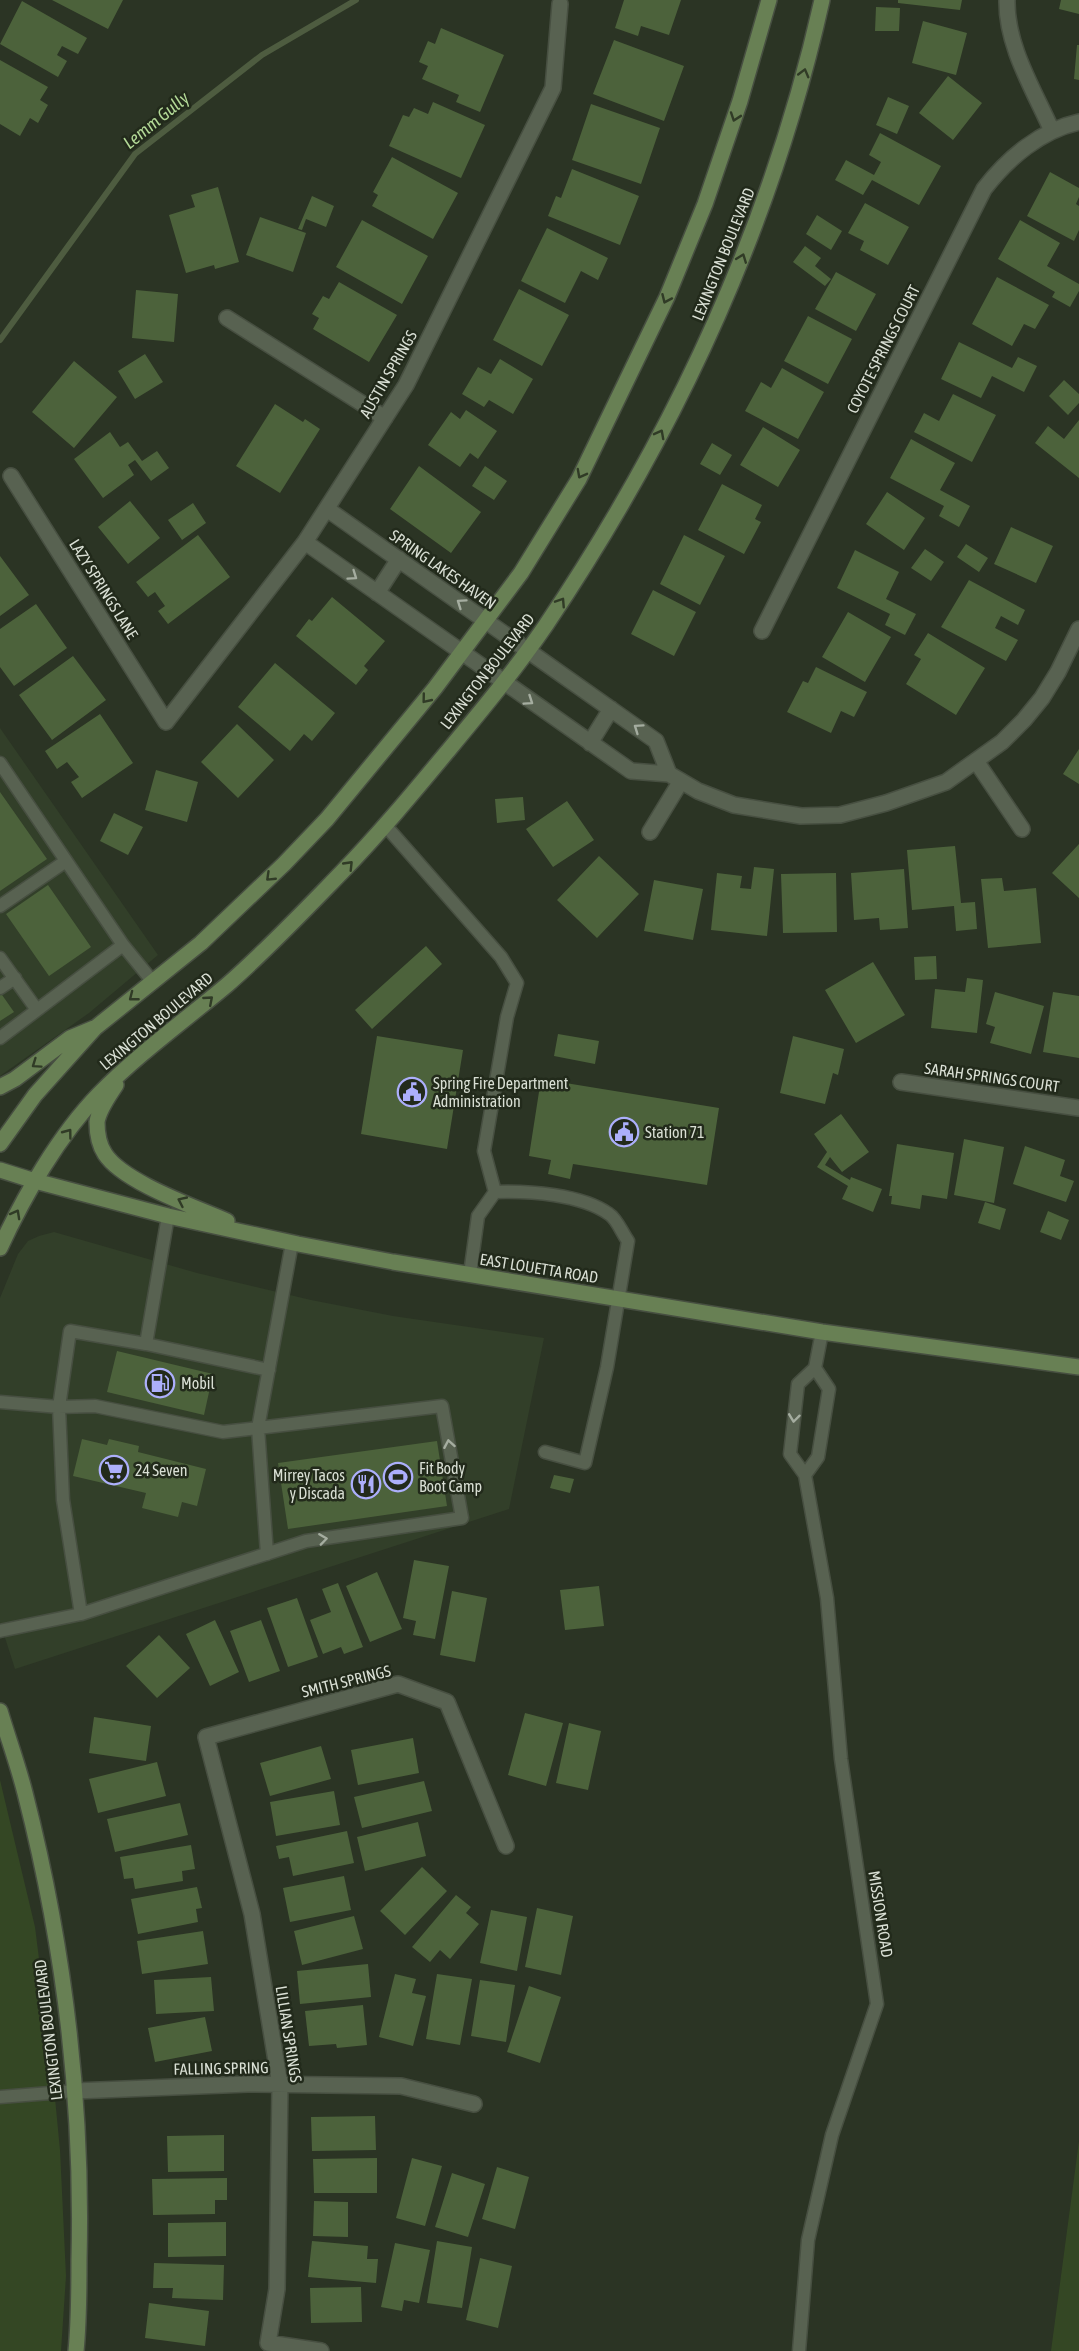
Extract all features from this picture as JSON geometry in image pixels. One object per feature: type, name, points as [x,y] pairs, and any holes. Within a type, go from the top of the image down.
[{"type":"main road","name":"LEXINGTON BOULEVARD","points":[[0,1144],[35,1095],[95,1028],[209,936],[327,819],[435,688],[521,573],[579,479],[667,297],[709,194],[740,101],[769,0]]},
{"type":"main road","name":"LEXINGTON BOULEVARD","points":[[0,1248],[34,1181],[96,1096],[231,981],[385,825],[503,683],[575,580],[632,487],[683,391],[728,294],[771,185],[792,116],[822,0]]},
{"type":"main road","points":[[0,1087],[15,1079],[70,1038],[95,1028]]},
{"type":"main road","points":[[128,1067],[100,1111],[98,1135],[105,1155],[128,1176],[254,1234]]},
{"type":"main road","name":"EAST LOUETTA ROAD","points":[[0,1170],[168,1216],[292,1243],[822,1332],[1079,1367]]},
{"type":"main road","name":"LEXINGTON BOULEVARD","points":[[0,1711],[25,1793],[45,1880],[61,1969],[75,2091],[81,2198],[76,2351]]},
{"type":"street","points":[[1007,0],[1012,41],[1052,131]]},
{"type":"street","name":"AUSTIN SPRINGS","points":[[166,722],[305,542],[406,385],[553,88],[560,4]]},
{"type":"street","name":"COYOTE SPRINGS COURT","points":[[762,632],[976,203],[994,176],[1032,143],[1052,131],[1079,122]]},
{"type":"street","points":[[227,318],[385,418]]},
{"type":"street","name":"LAZY SPRINGS LANE","points":[[11,476],[166,722]]},
{"type":"street","name":"SPRING LAKES HAVEN","points":[[327,509],[656,741],[675,778]]},
{"type":"street","points":[[305,542],[631,771],[675,778],[734,805],[801,816],[851,813],[932,789],[976,761],[1002,742],[1042,698],[1058,672],[1079,629]]},
{"type":"street","points":[[377,593],[399,559]]},
{"type":"street","points":[[590,742],[611,709]]},
{"type":"street","points":[[976,761],[1022,829]]},
{"type":"street","points":[[650,832],[675,778]]},
{"type":"street","name":"SARAH SPRINGS COURT","points":[[901,1082],[1079,1108]]},
{"type":"street","name":"SMITH SPRINGS","points":[[206,1737],[398,1684],[447,1702],[506,1846]]},
{"type":"street","name":"LILLIAN SPRINGS","points":[[206,1737],[252,1914],[280,2085],[277,2289],[268,2343],[321,2351]]},
{"type":"street","name":"FALLING SPRING","points":[[75,2091],[280,2085],[401,2086],[474,2104]]},
{"type":"lane","points":[[0,763],[123,945],[153,982]]},
{"type":"lane","points":[[385,825],[501,957],[517,983],[507,1017],[484,1151],[495,1192]]},
{"type":"lane","points":[[0,906],[66,861]]},
{"type":"lane","points":[[0,1038],[123,945]]},
{"type":"lane","points":[[0,958],[38,1010]]},
{"type":"lane","points":[[0,988],[15,978]]},
{"type":"lane","points":[[495,1192],[526,1191],[585,1202],[611,1215],[628,1241],[607,1367],[585,1463],[544,1452]]},
{"type":"lane","points":[[470,1274],[478,1216],[495,1192]]},
{"type":"lane","points":[[146,1344],[168,1216]]},
{"type":"lane","points":[[267,1554],[258,1428],[292,1243]]},
{"type":"lane","points":[[81,1614],[63,1500],[59,1407],[70,1331],[146,1344],[269,1370]]},
{"type":"lane","name":"MISSION ROAD","points":[[799,2351],[808,2240],[813,2217],[832,2135],[878,2004],[841,1759],[827,1598],[805,1475],[790,1454],[798,1384],[815,1368],[822,1332]]},
{"type":"lane","points":[[805,1475],[818,1457],[829,1389],[815,1368]]},
{"type":"lane","points":[[0,1402],[59,1407],[95,1406],[223,1432],[442,1406],[462,1518],[306,1541],[81,1614],[0,1631]]},
{"type":"lane","points":[[0,2097],[75,2091]]},
{"type":"shaded area","points":[[0,728],[158,955],[89,1013],[0,1076]]},
{"type":"shaded area","points":[[54,1232],[197,1273],[311,1300],[393,1316],[544,1338],[509,1509],[15,1669],[0,1622],[0,1298],[18,1254],[28,1241]]},
{"type":"shaded area","points":[[0,1780],[35,1927],[50,2046],[60,2150],[66,2276],[61,2351],[0,2351]]},
{"type":"shaded area","points":[[1079,2141],[1079,2351],[1051,2351]]},
{"type":"building","points":[[52,0],[123,0],[108,29]]},
{"type":"building","points":[[624,0],[681,0],[669,35],[641,26],[638,36],[615,28]]},
{"type":"building","points":[[898,0],[962,0],[960,10],[898,3]]},
{"type":"building","points":[[1061,0],[1079,0],[1079,14],[1059,9]]},
{"type":"building","points":[[22,1],[87,38],[78,54],[62,46],[57,55],[67,61],[58,77],[0,44]]},
{"type":"building","points":[[876,7],[900,8],[899,31],[875,31]]},
{"type":"building","points":[[923,21],[967,33],[956,75],[912,63]]},
{"type":"building","points":[[441,28],[504,55],[480,112],[456,102],[459,95],[422,79],[428,66],[419,62],[428,41],[435,44]]},
{"type":"building","points":[[614,40],[684,66],[664,121],[593,94]]},
{"type":"building","points":[[1077,45],[1079,45],[1079,80],[1074,79]]},
{"type":"building","points":[[0,60],[48,87],[40,100],[48,105],[38,123],[30,118],[20,136],[0,124]]},
{"type":"building","points":[[948,76],[982,103],[953,140],[919,113]]},
{"type":"building","points":[[888,97],[909,106],[897,134],[876,125]]},
{"type":"building","points":[[433,102],[485,125],[461,178],[389,146],[403,115],[409,117],[414,108],[428,114]]},
{"type":"building","points":[[591,104],[660,128],[641,184],[572,160]]},
{"type":"building","points":[[880,133],[941,166],[919,205],[872,180],[863,195],[835,180],[846,160],[874,175],[881,162],[869,155]]},
{"type":"building","points":[[392,157],[458,193],[433,239],[372,206],[378,195],[373,192]]},
{"type":"building","points":[[572,169],[639,196],[620,245],[548,216],[556,196],[561,198]]},
{"type":"building","points":[[1050,172],[1079,188],[1076,204],[1079,206],[1079,230],[1074,241],[1027,216]]},
{"type":"building","points":[[218,187],[239,262],[215,269],[214,265],[186,273],[169,215],[195,207],[191,195]]},
{"type":"building","points":[[312,196],[334,206],[326,227],[306,219],[302,230],[298,229]]},
{"type":"building","points":[[865,203],[909,227],[888,265],[860,250],[864,241],[848,233]]},
{"type":"building","points":[[817,215],[842,231],[831,250],[806,234]]},
{"type":"building","points":[[260,217],[306,233],[293,272],[246,255]]},
{"type":"building","points":[[362,220],[428,256],[402,304],[336,267]]},
{"type":"building","points":[[1020,220],[1060,243],[1047,266],[1079,284],[1079,291],[1070,307],[1052,297],[1055,292],[998,259]]},
{"type":"building","points":[[547,228],[608,258],[598,280],[581,271],[565,303],[521,281]]},
{"type":"building","points":[[805,246],[821,258],[815,266],[831,279],[825,286],[793,262]]},
{"type":"building","points":[[836,272],[876,294],[856,331],[815,309]]},
{"type":"building","points":[[997,277],[1049,305],[1035,329],[1024,324],[1012,346],[972,324]]},
{"type":"building","points":[[339,282],[397,315],[369,362],[313,329],[319,318],[312,314],[323,296],[329,299]]},
{"type":"building","points":[[519,289],[569,315],[542,366],[493,340]]},
{"type":"building","points":[[136,290],[178,294],[174,342],[132,338]]},
{"type":"building","points":[[808,316],[852,339],[828,384],[784,361]]},
{"type":"building","points":[[959,342],[1012,368],[1018,357],[1037,366],[1024,392],[992,376],[981,398],[941,379]]},
{"type":"building","points":[[145,354],[163,382],[135,399],[118,371]]},
{"type":"building","points":[[500,359],[533,379],[513,414],[489,400],[484,407],[462,394],[478,367],[491,374]]},
{"type":"building","points":[[74,361],[117,397],[74,448],[32,412]]},
{"type":"building","points":[[782,368],[824,392],[798,439],[745,411],[761,382],[771,388]]},
{"type":"building","points":[[1064,380],[1079,394],[1079,403],[1068,415],[1049,396]]},
{"type":"building","points":[[953,394],[996,415],[972,462],[914,432],[924,413],[939,421]]},
{"type":"building","points":[[275,404],[303,422],[305,419],[320,429],[280,493],[236,466]]},
{"type":"building","points":[[466,410],[497,431],[478,459],[470,453],[460,467],[428,445],[451,412],[460,419]]},
{"type":"building","points":[[1079,420],[1079,478],[1035,443],[1048,426],[1064,439]]},
{"type":"building","points":[[763,427],[800,450],[778,487],[740,465]]},
{"type":"building","points":[[110,432],[120,447],[128,442],[142,461],[157,451],[169,468],[151,481],[135,460],[128,465],[134,475],[103,498],[74,459]]},
{"type":"building","points":[[911,439],[955,463],[940,490],[970,506],[959,527],[939,516],[944,506],[890,478]]},
{"type":"building","points":[[712,443],[732,455],[720,475],[700,464]]},
{"type":"building","points":[[419,466],[481,512],[451,553],[390,509]]},
{"type":"building","points":[[485,466],[507,481],[494,500],[472,486]]},
{"type":"building","points":[[722,484],[762,505],[755,519],[761,522],[744,554],[698,530]]},
{"type":"building","points":[[887,492],[925,518],[904,550],[866,524]]},
{"type":"building","points":[[130,501],[160,538],[128,564],[98,527]]},
{"type":"building","points":[[193,503],[206,523],[182,540],[168,520]]},
{"type":"building","points":[[1011,527],[1053,546],[1036,583],[994,564]]},
{"type":"building","points":[[198,535],[230,577],[168,624],[158,611],[165,606],[155,592],[148,597],[136,582]]},
{"type":"building","points":[[684,535],[725,556],[700,605],[660,584]]},
{"type":"building","points":[[966,544],[988,558],[979,572],[957,557]]},
{"type":"building","points":[[925,549],[944,562],[931,581],[911,568]]},
{"type":"building","points":[[855,550],[899,572],[886,599],[916,614],[905,635],[885,625],[890,614],[837,588]]},
{"type":"building","points":[[0,556],[29,595],[0,616]]},
{"type":"building","points":[[969,580],[1025,610],[1018,625],[1001,616],[995,628],[1018,640],[1006,661],[941,627]]},
{"type":"building","points":[[653,590],[696,612],[674,656],[631,634]]},
{"type":"building","points":[[332,597],[385,641],[364,666],[368,670],[356,685],[296,636],[309,619],[312,621]]},
{"type":"building","points":[[36,604],[67,648],[14,686],[0,667],[0,629]]},
{"type":"building","points":[[848,612],[891,637],[865,682],[822,657]]},
{"type":"building","points":[[928,633],[985,668],[956,715],[906,684],[921,659],[914,655]]},
{"type":"building","points":[[73,656],[106,700],[52,740],[19,695]]},
{"type":"building","points":[[275,663],[335,713],[312,741],[304,734],[290,751],[238,707]]},
{"type":"building","points":[[816,667],[867,692],[854,717],[841,711],[831,733],[787,712],[803,681],[808,683]]},
{"type":"building","points":[[100,714],[133,763],[82,798],[71,782],[79,777],[67,762],[57,769],[45,751]]},
{"type":"building","points":[[237,724],[274,760],[238,798],[201,762]]},
{"type":"building","points":[[1079,749],[1079,784],[1063,774]]},
{"type":"building","points":[[156,770],[198,782],[187,822],[145,810]]},
{"type":"building","points":[[0,792],[47,859],[0,891]]},
{"type":"building","points":[[523,797],[525,820],[497,823],[495,799]]},
{"type":"building","points":[[567,801],[594,840],[553,867],[526,829]]},
{"type":"building","points":[[114,813],[143,827],[128,855],[100,841]]},
{"type":"building","points":[[1079,844],[1079,898],[1052,873]]},
{"type":"building","points":[[955,846],[961,903],[975,902],[977,929],[956,931],[954,906],[912,910],[907,850]]},
{"type":"building","points":[[599,856],[639,894],[597,938],[557,900]]},
{"type":"building","points":[[754,867],[774,869],[767,936],[711,930],[717,873],[742,876],[740,888],[751,889]]},
{"type":"building","points":[[904,869],[908,928],[880,930],[879,918],[854,920],[851,873]]},
{"type":"building","points":[[836,873],[837,932],[783,933],[781,874]]},
{"type":"building","points":[[1002,878],[1004,891],[1036,888],[1041,943],[988,948],[981,879]]},
{"type":"building","points":[[654,880],[703,889],[693,940],[644,931]]},
{"type":"building","points":[[48,885],[91,947],[49,976],[6,914]]},
{"type":"building","points":[[426,946],[442,964],[372,1029],[355,1010]]},
{"type":"building","points":[[936,956],[937,979],[915,980],[914,957]]},
{"type":"building","points":[[873,962],[905,1015],[856,1043],[825,990]]},
{"type":"building","points":[[967,978],[983,980],[977,1033],[931,1028],[935,989],[965,992]]},
{"type":"building","points":[[0,992],[14,1012],[0,1021]]},
{"type":"building","points":[[995,992],[1044,1006],[1031,1054],[990,1043],[995,1027],[986,1024]]},
{"type":"building","points":[[1053,992],[1079,996],[1079,1058],[1043,1052]]},
{"type":"building","points":[[558,1034],[599,1041],[595,1064],[554,1056]]},
{"type":"building","name":"Spring Fire Department Administration","points":[[377,1036],[463,1050],[447,1149],[361,1134]]},
{"type":"building","points":[[793,1036],[844,1049],[838,1075],[833,1073],[825,1104],[780,1093]]},
{"type":"building","name":"Station 71","points":[[541,1079],[719,1108],[707,1185],[573,1164],[570,1179],[548,1174],[551,1160],[529,1156]]},
{"type":"building","points":[[841,1114],[869,1152],[842,1172],[830,1157],[825,1165],[850,1180],[851,1177],[882,1189],[873,1212],[842,1199],[848,1186],[817,1167],[827,1152],[814,1134]]},
{"type":"building","points":[[964,1139],[1004,1147],[994,1203],[954,1195]]},
{"type":"building","points":[[897,1144],[954,1153],[947,1199],[922,1195],[920,1209],[891,1204],[892,1196],[889,1196]]},
{"type":"building","points":[[1025,1146],[1065,1160],[1060,1176],[1074,1181],[1066,1202],[1013,1184]]},
{"type":"building","points":[[985,1202],[1006,1209],[1000,1230],[978,1223]]},
{"type":"building","points":[[1048,1211],[1069,1220],[1061,1240],[1040,1232]]},
{"type":"building","name":"Mobil","points":[[117,1351],[213,1374],[204,1415],[107,1392]]},
{"type":"building","points":[[82,1439],[107,1445],[109,1439],[139,1446],[138,1452],[206,1469],[197,1506],[182,1502],[178,1517],[142,1508],[146,1493],[73,1476]]},
{"type":"building","points":[[437,1441],[447,1506],[288,1529],[278,1463]]},
{"type":"building","points":[[554,1475],[574,1479],[570,1493],[550,1488]]},
{"type":"building","points":[[414,1560],[449,1566],[435,1639],[413,1635],[416,1621],[403,1618]]},
{"type":"building","points":[[377,1572],[402,1629],[370,1642],[346,1586]]},
{"type":"building","points":[[338,1583],[363,1647],[344,1654],[341,1647],[323,1654],[310,1620],[331,1612],[322,1589]]},
{"type":"building","points":[[599,1586],[604,1626],[565,1630],[560,1590]]},
{"type":"building","points":[[452,1591],[487,1598],[475,1662],[440,1655]]},
{"type":"building","points":[[297,1598],[318,1657],[288,1667],[267,1608]]},
{"type":"building","points":[[215,1620],[239,1672],[210,1686],[186,1634]]},
{"type":"building","points":[[261,1620],[280,1671],[249,1682],[230,1631]]},
{"type":"building","points":[[159,1635],[190,1668],[157,1698],[126,1666]]},
{"type":"building","points":[[525,1713],[563,1723],[546,1786],[508,1775]]},
{"type":"building","points":[[94,1717],[151,1726],[146,1761],[89,1753]]},
{"type":"building","points":[[569,1723],[601,1731],[588,1790],[556,1783]]},
{"type":"building","points":[[413,1738],[419,1773],[358,1785],[351,1750]]},
{"type":"building","points":[[321,1746],[331,1779],[270,1796],[260,1763]]},
{"type":"building","points":[[157,1762],[166,1796],[98,1813],[89,1779]]},
{"type":"building","points":[[424,1781],[432,1811],[362,1828],[354,1797]]},
{"type":"building","points":[[334,1791],[340,1825],[276,1836],[270,1802]]},
{"type":"building","points":[[180,1803],[188,1835],[115,1852],[107,1819]]},
{"type":"building","points":[[418,1822],[426,1856],[365,1871],[357,1837]]},
{"type":"building","points":[[347,1831],[354,1863],[293,1876],[289,1857],[279,1859],[276,1846]]},
{"type":"building","points":[[191,1845],[195,1869],[182,1871],[183,1881],[135,1889],[133,1878],[124,1879],[120,1857]]},
{"type":"building","points":[[422,1867],[447,1891],[405,1935],[380,1911]]},
{"type":"building","points":[[344,1876],[351,1910],[290,1922],[283,1888]]},
{"type":"building","points":[[197,1887],[202,1908],[196,1909],[198,1922],[138,1934],[131,1899]]},
{"type":"building","points":[[456,1895],[471,1907],[466,1913],[479,1924],[450,1959],[440,1950],[430,1962],[412,1947]]},
{"type":"building","points":[[537,1908],[573,1916],[561,1975],[525,1967]]},
{"type":"building","points":[[491,1910],[527,1917],[517,1971],[480,1963]]},
{"type":"building","points":[[354,1916],[363,1949],[302,1965],[294,1931]]},
{"type":"building","points":[[203,1931],[208,1964],[142,1974],[137,1941]]},
{"type":"building","points":[[368,1964],[371,1997],[300,2004],[297,1971]]},
{"type":"building","points":[[395,1974],[416,1979],[412,1993],[426,1996],[413,2046],[379,2037]]},
{"type":"building","points":[[437,1974],[472,1979],[460,2045],[426,2039]]},
{"type":"building","points":[[211,1977],[214,2011],[156,2014],[154,1980]]},
{"type":"building","points":[[480,1980],[515,1985],[506,2042],[471,2036]]},
{"type":"building","points":[[529,1986],[561,1997],[540,2063],[507,2052]]},
{"type":"building","points":[[363,2005],[367,2045],[337,2048],[336,2044],[309,2046],[305,2011]]},
{"type":"building","points":[[205,2017],[212,2051],[155,2062],[148,2028]]},
{"type":"building","points":[[375,2116],[376,2150],[312,2151],[311,2117]]},
{"type":"building","points":[[224,2135],[224,2171],[168,2172],[167,2136]]},
{"type":"building","points":[[377,2158],[377,2193],[314,2193],[313,2159]]},
{"type":"building","points":[[412,2158],[442,2166],[425,2226],[396,2218]]},
{"type":"building","points":[[497,2167],[529,2177],[515,2229],[482,2219]]},
{"type":"building","points":[[452,2173],[485,2184],[468,2237],[435,2227]]},
{"type":"building","points":[[227,2178],[227,2200],[215,2200],[215,2214],[153,2215],[152,2179]]},
{"type":"building","points":[[314,2201],[348,2202],[348,2237],[313,2236]]},
{"type":"building","points":[[226,2222],[226,2256],[168,2257],[168,2223]]},
{"type":"building","points":[[312,2241],[368,2246],[367,2259],[378,2259],[376,2283],[308,2277]]},
{"type":"building","points":[[437,2241],[472,2247],[462,2308],[427,2303]]},
{"type":"building","points":[[395,2243],[430,2250],[419,2303],[404,2300],[402,2311],[381,2307]]},
{"type":"building","points":[[480,2258],[512,2266],[498,2328],[466,2320]]},
{"type":"building","points":[[154,2263],[224,2265],[223,2300],[172,2298],[173,2288],[153,2288]]},
{"type":"building","points":[[361,2287],[362,2322],[311,2323],[310,2288]]},
{"type":"building","points":[[149,2303],[209,2311],[205,2346],[145,2338]]},
{"type":"waterway","name":"Lemm Gully","points":[[0,340],[135,154],[262,55],[356,0]]},
{"type":"place","name":"Spring Fire Department Administration","points":[[412,1092]]},
{"type":"place","name":"Station 71","points":[[624,1132]]},
{"type":"place","name":"Mobil","points":[[160,1383]]},
{"type":"place","name":"24 Seven","points":[[114,1470]]},
{"type":"place","name":"Fit Body Boot Camp","points":[[398,1477]]},
{"type":"place","name":"Mirrey Tacos y Discada","points":[[366,1484]]}]
